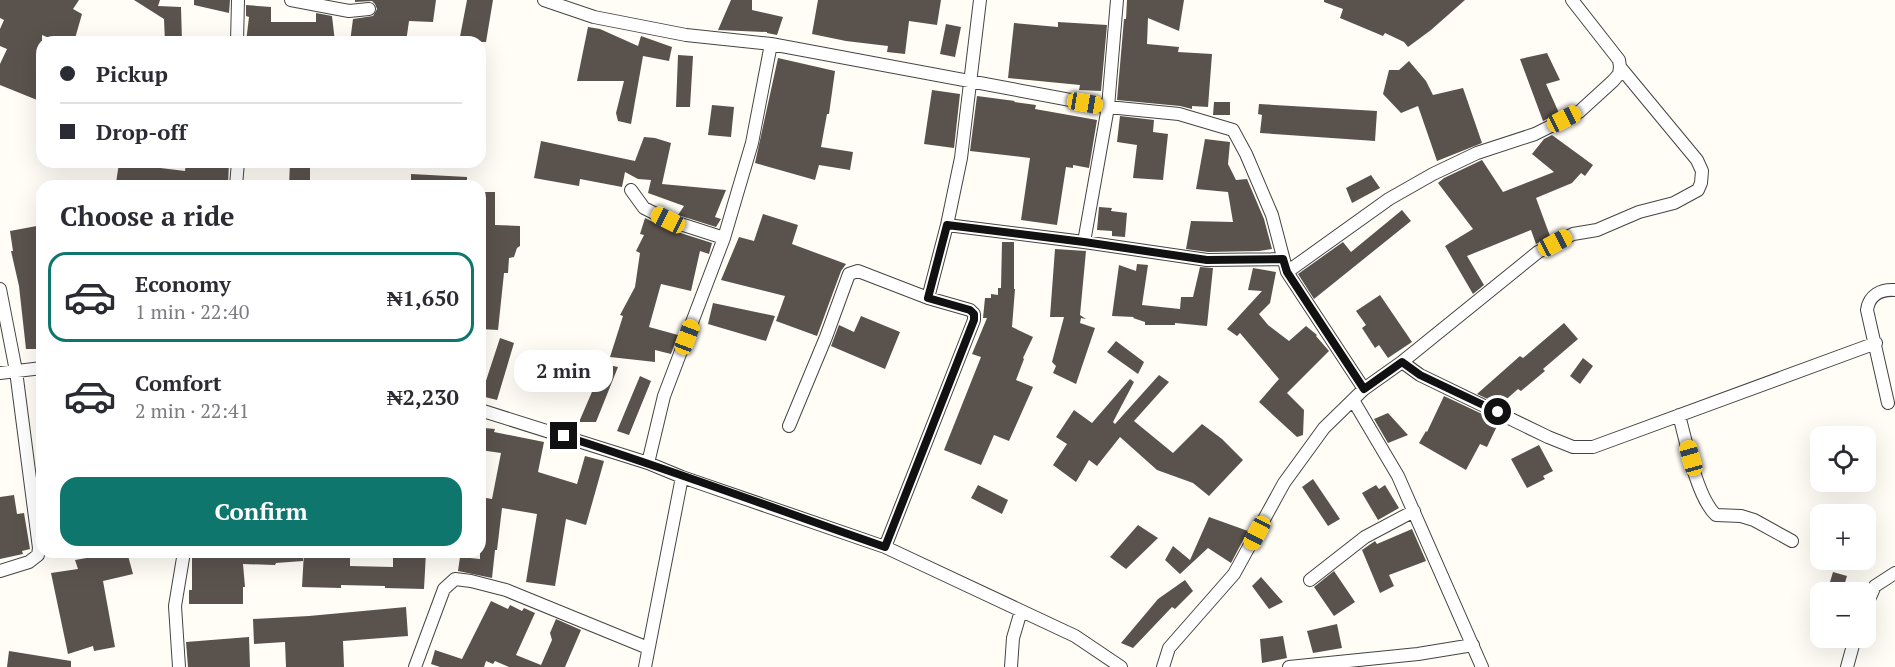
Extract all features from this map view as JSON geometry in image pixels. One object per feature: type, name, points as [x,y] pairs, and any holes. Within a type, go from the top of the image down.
[{"type":"street","points":[[237,36],[238,0]]},
{"type":"street","points":[[295,0],[349,10],[369,9]]},
{"type":"street","points":[[544,0],[594,17],[686,35],[771,44],[1108,107],[1179,114],[1233,130],[1246,154],[1272,215],[1287,272],[1364,389]]},
{"type":"street","points":[[928,298],[961,158],[980,0]]},
{"type":"street","points":[[1084,242],[1108,107],[1117,0]]},
{"type":"street","points":[[1163,667],[1169,648],[1234,574],[1284,483],[1323,428],[1364,389],[1402,362],[1538,252],[1573,234],[1597,230],[1639,212],[1674,203],[1698,190],[1702,171],[1697,160],[1620,67],[1614,54],[1572,0]]},
{"type":"street","points":[[648,463],[664,396],[724,238],[752,143],[771,44]]},
{"type":"street","points":[[1287,272],[1389,199],[1433,174],[1477,153],[1535,134],[1579,112],[1620,74],[1620,67]]},
{"type":"street","points":[[631,190],[644,208],[668,220],[724,238]]},
{"type":"street","points":[[947,225],[1207,260],[1283,259]]},
{"type":"street","points":[[789,426],[849,274],[858,271],[928,298],[970,310],[974,314],[974,320],[885,547]]},
{"type":"street","points":[[0,290],[16,371],[36,525]]},
{"type":"street","points":[[1888,403],[1867,310],[1868,302],[1875,294],[1895,290]]},
{"type":"street","points":[[1402,362],[1420,375],[1548,437],[1573,447],[1593,447],[1876,343]]},
{"type":"street","points":[[0,373],[36,369]]},
{"type":"street","points":[[1353,400],[1398,476],[1482,667]]},
{"type":"street","points":[[486,412],[648,463],[682,477],[885,547],[1075,636],[1121,667]]},
{"type":"street","points":[[1679,415],[1697,479],[1709,509],[1716,515],[1754,519],[1792,541]]},
{"type":"street","points":[[645,667],[682,477]]},
{"type":"street","points":[[1310,580],[1365,537],[1414,511]]},
{"type":"street","points":[[0,571],[29,562],[36,557]]},
{"type":"street","points":[[179,667],[175,606],[183,558]]},
{"type":"street","points":[[1876,585],[1895,573]]},
{"type":"street","points":[[415,667],[444,589],[455,579],[506,591],[648,648]]},
{"type":"street","points":[[1011,667],[1013,638],[1022,611]]},
{"type":"street","points":[[1289,667],[1418,654],[1473,645]]},
{"type":"street","points":[[1847,667],[1852,648]]},
{"type":"building","points":[[0,0],[79,0],[73,9],[82,14],[76,36],[36,36],[36,100],[0,85],[0,64],[7,49],[0,46],[0,29],[4,20],[0,18]]},
{"type":"building","points":[[134,0],[160,0],[158,6],[181,7],[182,36],[165,36],[164,19]]},
{"type":"building","points":[[194,0],[230,0],[229,13],[194,5]]},
{"type":"building","points":[[355,0],[436,0],[433,22],[409,21],[407,36],[351,36],[353,19],[373,16],[377,9],[372,1],[355,2]]},
{"type":"building","points":[[467,0],[493,0],[486,42],[486,36],[460,36]]},
{"type":"building","points":[[731,0],[752,0],[752,10],[783,17],[777,35],[767,32],[718,30]]},
{"type":"building","points":[[818,0],[941,0],[937,25],[909,21],[905,54],[887,52],[888,46],[812,34]]},
{"type":"building","points":[[1127,0],[1184,0],[1179,31],[1148,18],[1147,44],[1179,47],[1178,52],[1212,54],[1208,107],[1192,106],[1192,109],[1117,100]]},
{"type":"building","points":[[1324,0],[1465,0],[1408,47],[1404,42],[1385,33],[1383,36],[1340,18],[1343,9],[1324,2]]},
{"type":"building","points":[[246,5],[271,7],[271,22],[316,22],[316,13],[332,16],[334,36],[247,36],[249,17],[246,16]]},
{"type":"building","points":[[1058,22],[1107,25],[1101,91],[1079,90],[1080,85],[1008,78],[1014,23],[1058,27]]},
{"type":"building","points":[[946,24],[961,27],[955,57],[940,54]]},
{"type":"building","points":[[588,27],[600,29],[638,46],[641,36],[672,47],[669,61],[643,56],[631,124],[618,121],[616,113],[624,81],[577,81]]},
{"type":"building","points":[[1547,53],[1560,80],[1546,84],[1559,113],[1543,121],[1520,59]]},
{"type":"building","points":[[678,55],[693,56],[690,107],[676,107]]},
{"type":"building","points":[[778,58],[835,71],[829,114],[827,114],[821,147],[853,152],[850,170],[819,165],[815,180],[755,163]]},
{"type":"building","points":[[1409,61],[1426,81],[1433,95],[1463,88],[1482,143],[1437,161],[1418,106],[1401,113],[1383,94],[1389,70],[1399,70]]},
{"type":"building","points":[[932,90],[960,94],[954,148],[924,144]]},
{"type":"building","points":[[977,96],[1036,105],[1035,109],[1097,120],[1089,168],[1073,165],[1073,168],[1066,167],[1057,225],[1021,220],[1030,158],[970,151]]},
{"type":"building","points":[[1214,102],[1230,102],[1230,115],[1213,115]]},
{"type":"building","points":[[1259,104],[1377,111],[1375,141],[1260,133],[1262,115],[1258,114]]},
{"type":"building","points":[[712,105],[734,107],[731,137],[708,135]]},
{"type":"building","points":[[1120,116],[1154,120],[1153,132],[1168,134],[1163,180],[1133,178],[1137,145],[1117,142]]},
{"type":"building","points":[[1552,135],[1593,165],[1585,176],[1581,173],[1572,183],[1536,198],[1550,236],[1536,244],[1531,230],[1467,256],[1484,285],[1473,294],[1445,246],[1473,229],[1438,183],[1482,160],[1503,192],[1554,172],[1532,154],[1544,139]]},
{"type":"building","points":[[644,137],[671,143],[662,184],[726,190],[715,217],[721,219],[716,227],[678,215],[684,206],[648,193],[651,180],[638,179],[625,172],[622,187],[580,179],[579,186],[534,178],[541,141],[635,161]]},
{"type":"building","points":[[1205,139],[1230,142],[1228,164],[1236,180],[1247,179],[1264,219],[1272,249],[1208,252],[1186,249],[1191,221],[1233,222],[1228,192],[1196,189]]},
{"type":"building","points":[[118,168],[160,168],[185,171],[185,168],[229,168],[228,180],[116,180]]},
{"type":"building","points":[[290,168],[310,168],[310,180],[289,180]]},
{"type":"building","points":[[411,174],[467,177],[467,180],[411,180]]},
{"type":"building","points":[[1371,175],[1380,188],[1352,203],[1346,188]]},
{"type":"building","points":[[486,192],[495,192],[495,225],[520,226],[520,246],[514,257],[509,258],[508,273],[504,273],[498,330],[486,329]]},
{"type":"building","points":[[1099,207],[1127,213],[1125,237],[1112,236],[1112,231],[1097,230]]},
{"type":"building","points":[[1402,210],[1411,221],[1314,299],[1298,274],[1343,242],[1351,252]]},
{"type":"building","points":[[763,214],[798,225],[792,244],[846,264],[841,271],[817,336],[776,321],[785,296],[721,280],[739,237],[754,241]]},
{"type":"building","points":[[645,218],[665,228],[712,243],[709,254],[700,251],[691,291],[661,284],[649,327],[678,335],[671,354],[655,350],[655,362],[610,357],[623,316],[620,315],[635,287],[640,253],[636,251],[644,235],[640,234]]},
{"type":"building","points":[[36,226],[36,349],[26,349],[10,231]]},
{"type":"building","points":[[1002,242],[1014,242],[1015,289],[1012,327],[1033,337],[1016,380],[1033,387],[1009,441],[994,435],[981,465],[944,450],[981,357],[972,354],[987,318],[983,318],[985,298],[991,298],[991,294],[998,295],[998,288],[1001,288]]},
{"type":"building","points":[[1055,249],[1086,251],[1080,315],[1086,319],[1081,318],[1080,323],[1095,328],[1076,384],[1053,373],[1056,366],[1052,362],[1064,317],[1050,317]]},
{"type":"building","points":[[1137,264],[1148,265],[1142,305],[1180,309],[1181,297],[1193,297],[1200,267],[1213,268],[1207,326],[1175,323],[1175,325],[1145,325],[1145,322],[1134,317],[1112,316],[1119,265],[1136,271]]},
{"type":"building","points":[[1253,268],[1276,272],[1270,303],[1259,314],[1268,325],[1289,341],[1306,326],[1317,335],[1329,351],[1287,393],[1304,410],[1303,435],[1297,437],[1259,402],[1279,379],[1240,333],[1237,336],[1227,329],[1262,291],[1248,290]]},
{"type":"building","points":[[1380,295],[1412,342],[1388,358],[1379,345],[1375,348],[1362,328],[1366,325],[1356,311]]},
{"type":"building","points":[[713,303],[775,316],[766,341],[708,324]]},
{"type":"building","points":[[861,316],[900,332],[885,369],[831,346],[839,325],[854,332]]},
{"type":"building","points":[[1564,323],[1578,339],[1521,391],[1518,389],[1500,405],[1477,394],[1520,356],[1523,358]]},
{"type":"building","points":[[500,338],[514,343],[497,400],[486,397],[486,381]]},
{"type":"building","points":[[1116,341],[1144,362],[1138,374],[1107,352]]},
{"type":"building","points":[[1583,358],[1593,366],[1580,384],[1570,376]]},
{"type":"building","points":[[604,364],[618,367],[596,422],[579,422]]},
{"type":"building","points":[[1159,375],[1169,382],[1134,421],[1173,453],[1202,424],[1222,439],[1243,460],[1209,496],[1193,483],[1157,470],[1120,437],[1097,466],[1089,460],[1076,482],[1053,465],[1067,444],[1056,437],[1074,410],[1092,423],[1130,379],[1134,382],[1113,422],[1115,424]]},
{"type":"building","points":[[640,376],[651,381],[629,435],[617,431]]},
{"type":"building","points":[[1444,396],[1499,422],[1487,447],[1480,444],[1466,470],[1419,443],[1427,432]]},
{"type":"building","points":[[1388,413],[1408,435],[1388,443],[1374,419]]},
{"type":"building","points":[[486,428],[495,429],[494,432],[544,442],[538,472],[577,484],[585,456],[604,461],[586,525],[566,519],[555,586],[526,582],[537,514],[502,508],[492,578],[458,571],[460,558],[486,558],[486,498],[492,499],[501,453],[486,451]]},
{"type":"building","points":[[1539,445],[1553,471],[1543,476],[1545,479],[1527,488],[1511,459]]},
{"type":"building","points":[[1313,479],[1340,519],[1328,526],[1302,487]]},
{"type":"building","points":[[978,485],[1008,500],[1002,514],[971,498]]},
{"type":"building","points":[[1376,485],[1379,489],[1385,485],[1399,508],[1378,520],[1362,493]]},
{"type":"building","points":[[14,495],[17,514],[24,513],[30,549],[22,551],[23,554],[0,559],[0,497]]},
{"type":"building","points":[[1209,517],[1248,531],[1231,563],[1208,548],[1180,574],[1165,560],[1173,546],[1190,560]]},
{"type":"building","points":[[1138,525],[1158,538],[1126,569],[1110,557]]},
{"type":"building","points":[[1412,529],[1426,561],[1389,575],[1394,586],[1380,593],[1362,550],[1375,541],[1377,544]]},
{"type":"building","points":[[129,558],[133,574],[103,581],[115,647],[94,651],[93,646],[68,654],[51,573],[78,569],[75,560]]},
{"type":"building","points":[[192,558],[303,558],[303,561],[276,563],[275,565],[243,564],[245,587],[243,587],[243,604],[189,604],[189,590],[192,590]]},
{"type":"building","points":[[304,558],[350,558],[350,566],[393,567],[393,558],[426,558],[424,589],[341,585],[341,588],[302,587]]},
{"type":"building","points":[[1334,571],[1355,602],[1334,616],[1314,587]]},
{"type":"building","points":[[1833,572],[1847,576],[1845,582],[1830,582]]},
{"type":"building","points":[[1261,577],[1283,602],[1269,609],[1252,586]]},
{"type":"building","points":[[1185,580],[1193,591],[1175,609],[1172,607],[1133,648],[1121,643],[1158,599]]},
{"type":"building","points":[[491,601],[508,609],[510,605],[522,611],[524,608],[535,613],[516,655],[541,665],[552,640],[550,633],[556,619],[581,630],[565,667],[509,667],[495,661],[493,664],[486,661],[484,667],[440,667],[431,664],[435,650],[462,659]]},
{"type":"building","points":[[406,607],[408,636],[343,641],[344,667],[286,667],[285,642],[254,644],[253,619]]},
{"type":"building","points":[[1337,624],[1342,648],[1313,653],[1307,631]]},
{"type":"building","points":[[1283,636],[1287,658],[1262,663],[1260,639]]},
{"type":"building","points":[[249,637],[250,667],[188,667],[186,642]]},
{"type":"building","points":[[9,651],[71,661],[71,667],[7,667]]},
{"type":"route","points":[[564,436],[648,463],[682,477],[885,547],[974,320],[974,314],[970,310],[928,298],[947,225],[1207,260],[1283,259],[1287,272],[1364,389],[1402,362],[1420,375],[1498,412]]}]
